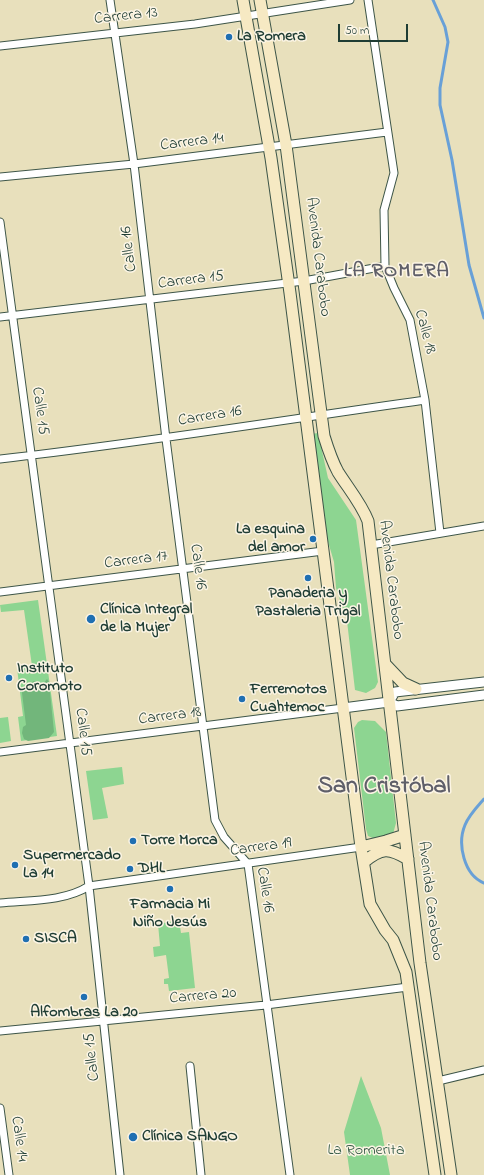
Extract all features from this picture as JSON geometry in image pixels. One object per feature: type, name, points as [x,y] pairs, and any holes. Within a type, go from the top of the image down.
[{"type":"main road","name":"Avenida Carabobo","points":[[243,0],[268,147],[288,282],[304,417],[361,847],[370,904],[398,951],[406,972],[435,1175]]},
{"type":"main road","name":"Avenida Carabobo","points":[[260,0],[286,145],[324,436],[330,457],[364,510],[368,521],[420,963],[452,1175]]},
{"type":"main road","points":[[384,663],[403,683],[416,690]]},
{"type":"main road","points":[[361,847],[405,835]]},
{"type":"main road","points":[[364,862],[374,853],[385,850],[394,851],[408,859]]},
{"type":"street","name":"Calle 16","points":[[110,0],[134,164],[166,439],[184,569],[215,820],[224,837],[248,864],[290,1175]]},
{"type":"street","name":"Carrera 13","points":[[0,46],[246,17],[350,0]]},
{"type":"street","name":"Calle 18","points":[[368,0],[394,173],[384,210],[386,266],[394,288],[410,320],[425,400],[440,533]]},
{"type":"street","name":"Carrera 14","points":[[0,177],[134,164],[388,132]]},
{"type":"street","name":"Calle 15","points":[[0,222],[89,886],[120,1175]]},
{"type":"street","name":"Carrera 15","points":[[0,317],[304,281],[386,266]]},
{"type":"street","name":"Carrera 16","points":[[0,458],[166,439],[321,414],[425,400]]},
{"type":"street","points":[[371,545],[484,526]]},
{"type":"street","name":"Carrera 17","points":[[0,592],[322,551]]},
{"type":"street","points":[[389,702],[395,692],[484,682]]},
{"type":"street","points":[[343,708],[389,702],[397,706],[484,695]]},
{"type":"street","name":"Carrera 18","points":[[0,752],[343,708]]},
{"type":"street","name":"Carrera 19","points":[[0,903],[68,896],[89,886],[361,847]]},
{"type":"street","name":"Carrera 20","points":[[0,1031],[266,1005],[408,988]]},
{"type":"street","points":[[190,1066],[201,1175]]},
{"type":"street","points":[[438,1081],[484,1070]]},
{"type":"street","name":"Calle 14","points":[[0,1108],[9,1175]]},
{"type":"green space","points":[[318,433],[328,478],[356,520],[378,682],[375,688],[366,693],[355,690],[347,621],[336,588],[334,562],[324,528],[311,434]]},
{"type":"green space","points":[[38,600],[57,736],[21,741],[18,717],[23,716],[17,668],[32,666],[24,610],[1,612],[0,605]]},
{"type":"green space","points":[[47,679],[49,682],[54,732],[49,738],[28,741],[24,739],[22,733],[23,727],[26,725],[22,693],[23,687],[34,681],[43,684]]},
{"type":"green space","points":[[8,717],[11,741],[0,743],[0,718]]},
{"type":"green space","points":[[362,720],[375,721],[386,732],[396,823],[393,834],[375,839],[368,836],[366,829],[354,728],[358,722]]},
{"type":"green space","points":[[122,767],[124,784],[102,788],[108,818],[93,820],[86,771]]},
{"type":"green space","points":[[179,920],[181,933],[189,932],[195,988],[169,991],[168,984],[164,984],[164,979],[169,978],[166,955],[154,957],[153,947],[160,946],[158,924]]},
{"type":"green space","name":"La Romerita","points":[[361,1076],[381,1128],[390,1175],[350,1175],[344,1132]]},
{"type":"waterway","points":[[433,0],[445,27],[448,42],[440,88],[440,105],[452,160],[469,265],[484,318]]},
{"type":"waterway","points":[[484,799],[473,811],[467,821],[462,841],[462,850],[467,866],[471,873],[484,883]]},
{"type":"place","name":"La Romera","points":[[229,37]]},
{"type":"place","name":"La esquina del amor","points":[[313,539]]},
{"type":"place","name":"Panaderia y Pastaleria Trigal","points":[[308,578]]},
{"type":"place","name":"Clínica Integral de la Mujer","points":[[91,619]]},
{"type":"place","name":"Instituto Coromoto","points":[[9,678]]},
{"type":"place","name":"Ferremotos Cuahtemoc","points":[[242,699]]},
{"type":"place","name":"Torre Morca","points":[[133,841]]},
{"type":"place","name":"Supermercado La 14","points":[[15,865]]},
{"type":"place","name":"DHL","points":[[130,869]]},
{"type":"place","name":"Farmacia Mi Niño Jesús","points":[[170,889]]},
{"type":"place","name":"SISCA","points":[[26,939]]},
{"type":"place","name":"Alfombras La 20","points":[[84,997]]},
{"type":"place","name":"Clínica SANGO","points":[[133,1137]]},
{"type":"district","name":"LA ROMERA","points":[[397,273]]},
{"type":"district","name":"San Cristóbal","points":[[384,788]]}]
